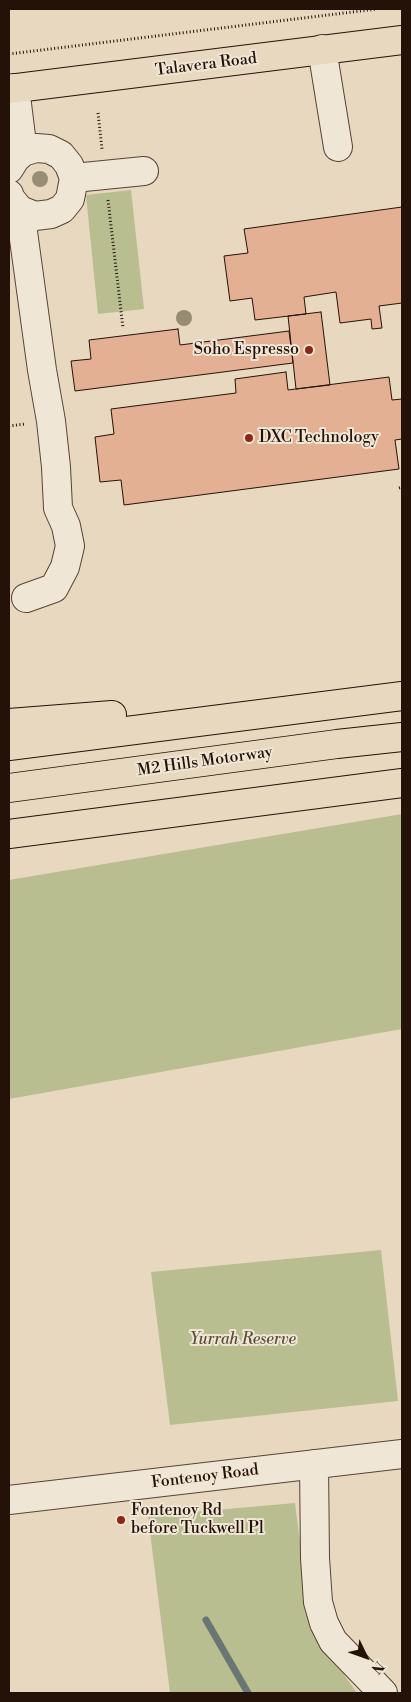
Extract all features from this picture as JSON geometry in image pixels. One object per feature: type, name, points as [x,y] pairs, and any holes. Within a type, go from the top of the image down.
[{"type":"main road","name":"Talavera Road","points":[[12,88],[402,40]]},
{"type":"main road","points":[[9,723],[263,704],[402,696]]},
{"type":"main road","points":[[9,746],[402,696]]},
{"type":"main road","name":"M2 Hills Motorway","points":[[9,788],[402,737]]},
{"type":"main road","points":[[9,834],[402,783]]},
{"type":"street","points":[[322,49],[338,147]]},
{"type":"street","points":[[12,88],[16,161],[36,148],[49,149],[61,155],[69,165],[74,178],[70,199],[62,209],[51,214],[35,216],[15,202]]},
{"type":"street","points":[[74,178],[144,171]]},
{"type":"street","points":[[15,202],[51,421],[58,508],[66,526],[70,546],[65,567],[54,588],[26,598]]},
{"type":"street","name":"Fontenoy Road","points":[[9,1500],[402,1454]]},
{"type":"street","points":[[314,1464],[314,1558],[318,1602],[324,1623],[333,1641],[383,1693]]},
{"type":"path","points":[[9,54],[377,9]]},
{"type":"path","points":[[98,113],[123,328]]},
{"type":"path","points":[[9,426],[30,424]]},
{"type":"green space","points":[[131,190],[144,309],[98,314],[86,195]]},
{"type":"green space","points":[[402,814],[402,1029],[9,1099],[9,880]]},
{"type":"green space","name":"Yurrah Reserve","points":[[381,1250],[398,1401],[170,1425],[151,1272]]},
{"type":"green space","points":[[295,1503],[311,1628],[357,1693],[170,1693],[148,1516]]},
{"type":"building","points":[[402,207],[402,303],[379,306],[382,328],[372,329],[371,319],[340,323],[336,292],[304,297],[306,314],[255,320],[252,298],[230,301],[224,256],[248,253],[244,229]]},
{"type":"building","points":[[321,312],[330,385],[296,389],[288,316]]},
{"type":"building","points":[[178,329],[180,345],[289,331],[293,363],[75,391],[71,361],[91,359],[89,340]]},
{"type":"building","name":"DXC Technology","points":[[286,372],[288,390],[389,377],[392,400],[402,399],[402,439],[395,440],[399,469],[124,505],[121,480],[100,482],[95,437],[114,434],[111,409],[236,393],[235,379]]},
{"type":"waterway","points":[[206,1620],[248,1693]]},
{"type":"place","name":"Soho Espresso","points":[[309,350]]},
{"type":"place","name":"DXC Technology","points":[[249,438]]},
{"type":"place","name":"Fontenoy Rd before Tuckwell Pl","points":[[121,1520]]}]
